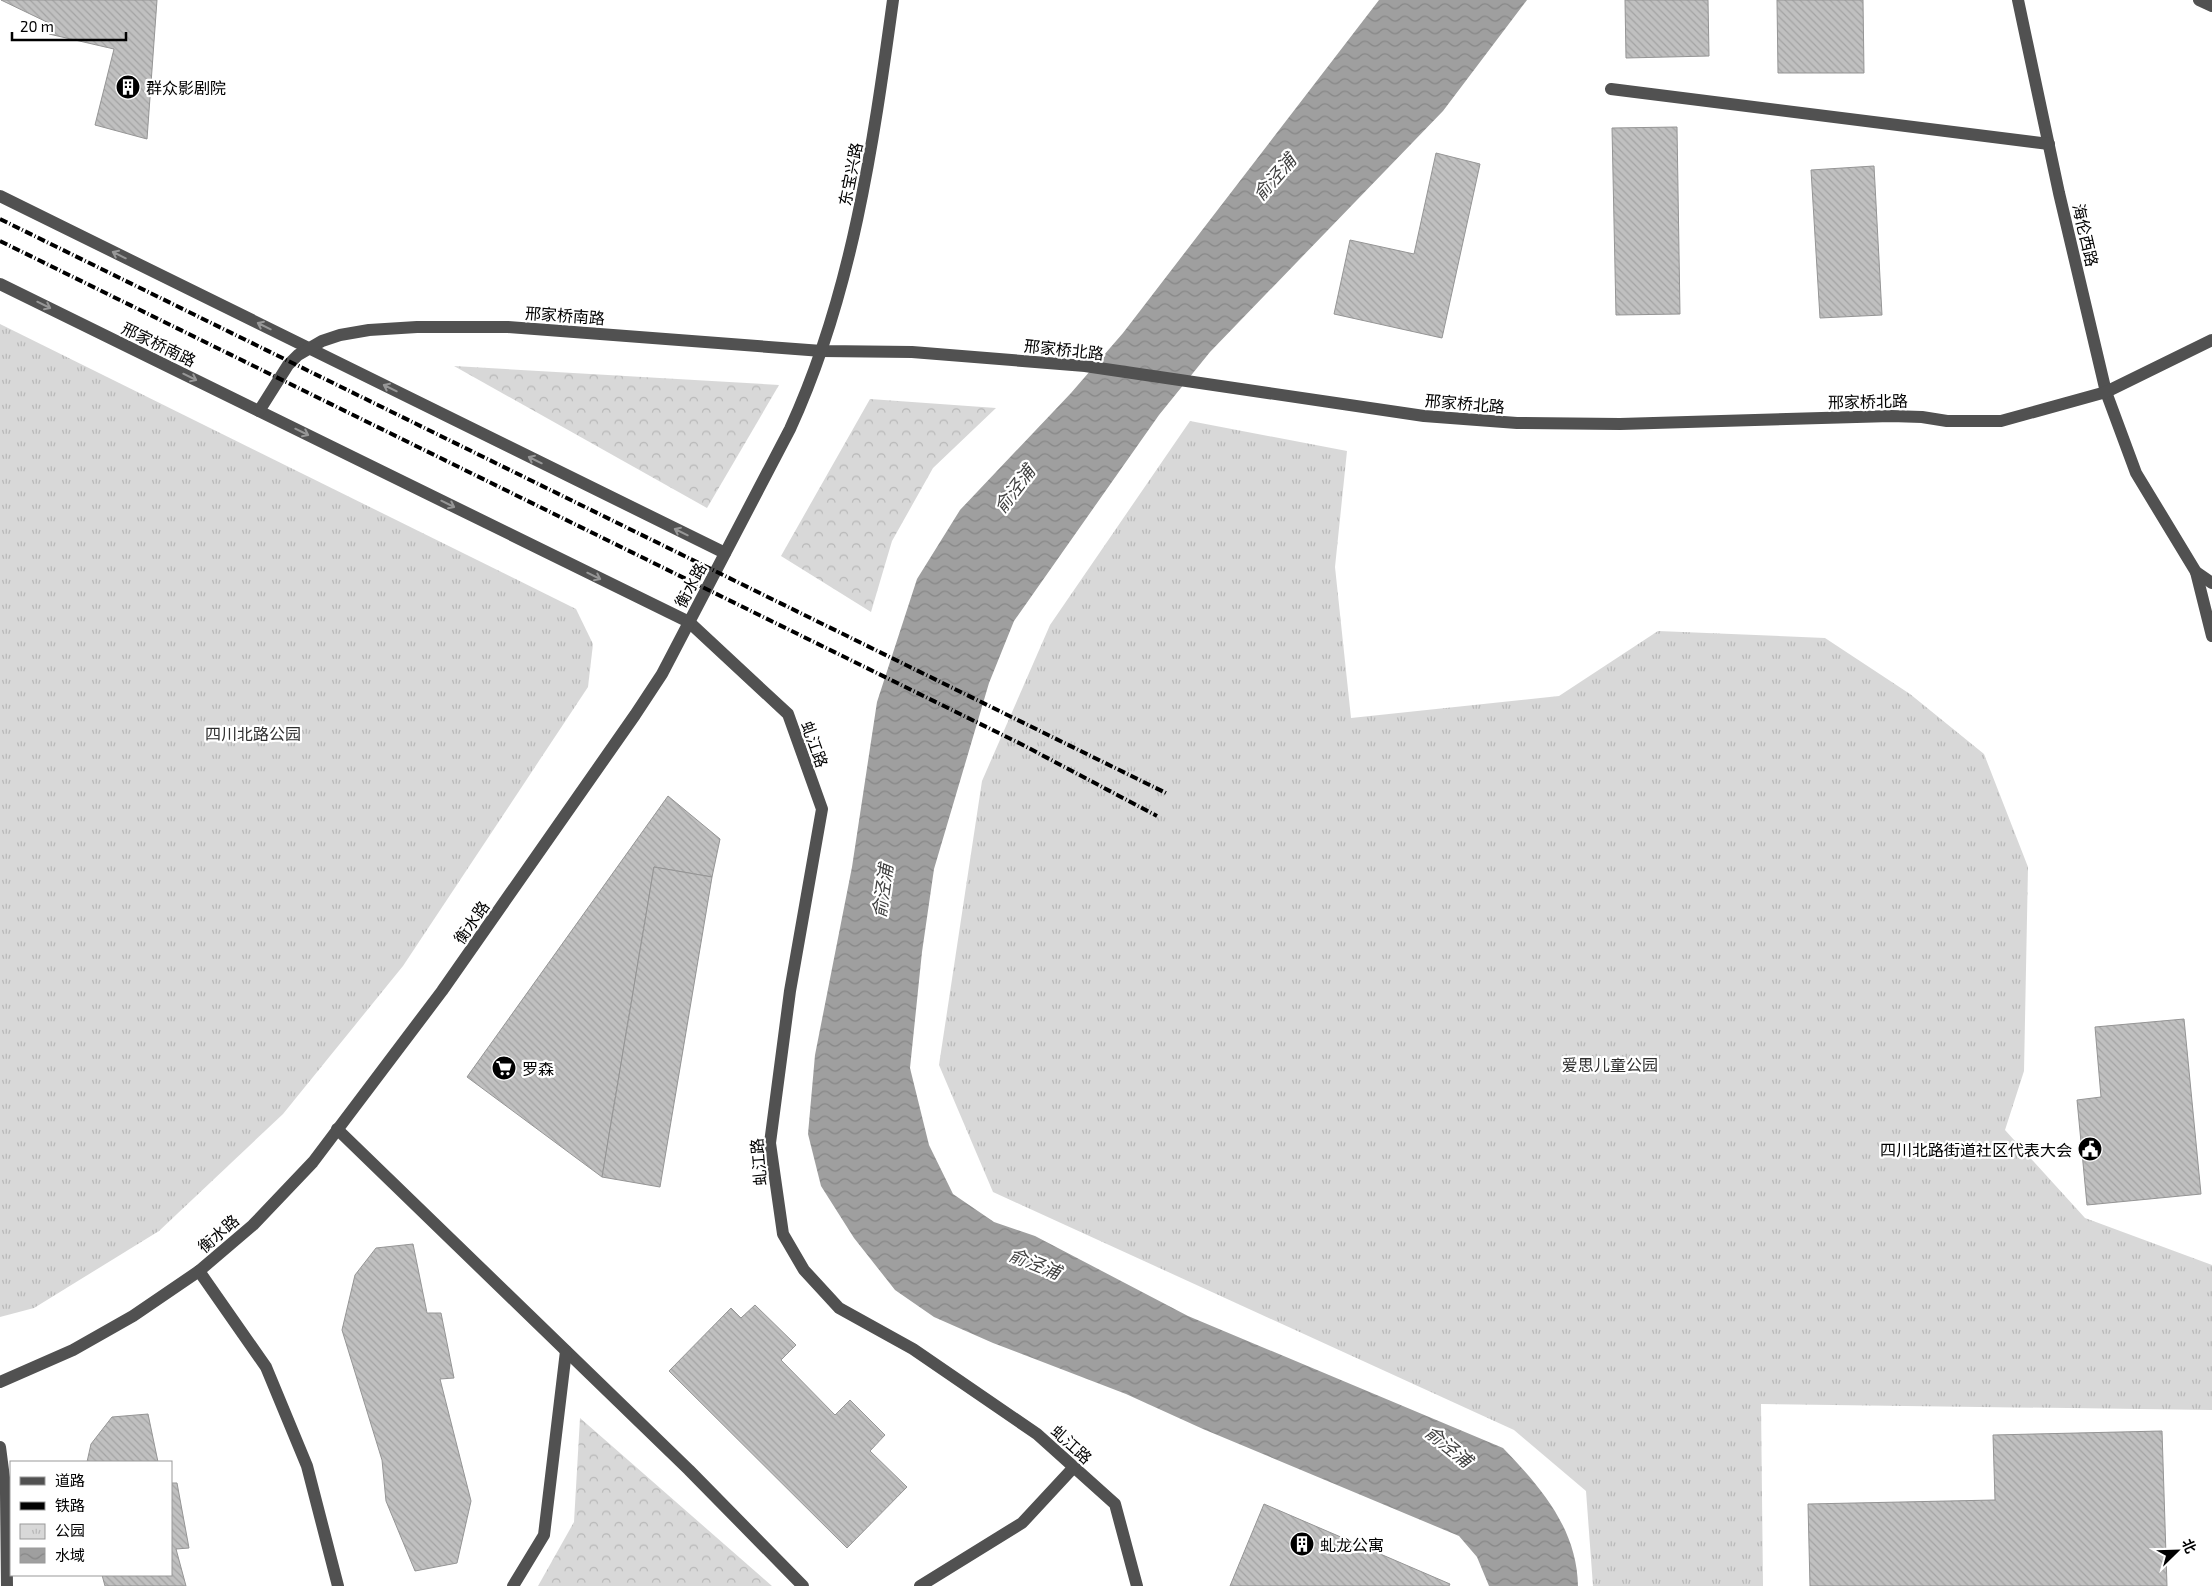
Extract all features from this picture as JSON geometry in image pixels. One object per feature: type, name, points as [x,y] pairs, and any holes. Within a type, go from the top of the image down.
[{"type":"street","name":"东宝兴路","points":[[822,351],[858,218],[871,154],[893,0]]},
{"type":"street","name":"海伦西路","points":[[2018,0],[2106,392],[2136,473],[2196,572]]},
{"type":"street","points":[[2199,0],[2212,6]]},
{"type":"street","points":[[1611,89],[2049,144]]},
{"type":"street","points":[[0,196],[725,553]]},
{"type":"street","name":"邢家桥南路","points":[[0,284],[259,411],[281,374],[308,348],[340,335],[369,330],[417,327],[508,327],[822,351]]},
{"type":"street","name":"邢家桥北路","points":[[822,351],[912,352],[1085,366],[1424,416],[1517,423],[1620,424],[1891,416],[1973,422],[2001,421],[2106,392],[2212,340]]},
{"type":"street","name":"衡水路","points":[[0,1382],[73,1350],[99,1336],[133,1316],[199,1271],[253,1225],[313,1162],[442,991],[606,760],[662,674],[790,430],[822,351]]},
{"type":"street","name":"虬江路","points":[[259,411],[689,622],[788,714],[822,809],[790,991],[770,1143],[783,1234],[804,1270],[839,1308],[912,1349],[1037,1434],[1115,1504],[1137,1586]]},
{"type":"street","points":[[2196,572],[2212,583]]},
{"type":"street","points":[[2196,572],[2212,636]]},
{"type":"street","points":[[337,1129],[689,1470],[802,1586]]},
{"type":"street","points":[[199,1271],[266,1368],[307,1466],[338,1586]]},
{"type":"street","points":[[513,1586],[544,1535],[566,1351]]},
{"type":"street","points":[[0,1447],[6,1493],[7,1586]]},
{"type":"street","points":[[920,1586],[1022,1523],[1074,1467]]},
{"type":"green space","name":"四川北路公园","points":[[0,324],[576,609],[593,644],[588,687],[403,966],[283,1114],[159,1231],[34,1308],[0,1317]]},
{"type":"green space","points":[[454,366],[779,385],[707,508]]},
{"type":"green space","points":[[870,399],[996,408],[933,468],[892,541],[871,612],[781,556]]},
{"type":"green space","name":"爱思儿童公园","points":[[1190,421],[1347,451],[1335,567],[1351,718],[1559,696],[1658,631],[1825,638],[1910,694],[1984,754],[2028,867],[2024,1071],[2005,1130],[2085,1218],[2212,1265],[2212,1410],[1761,1404],[1763,1586],[1593,1586],[1586,1491],[1514,1430],[993,1192],[939,1065],[982,781],[1050,625]]},
{"type":"green space","points":[[580,1418],[772,1586],[538,1586],[574,1522]]},
{"type":"water","name":"俞泾浦","points":[[1379,0],[1527,0],[1443,111],[1210,352],[1159,415],[1014,621],[989,683],[934,869],[922,952],[910,1068],[929,1145],[953,1194],[994,1222],[1035,1236],[1188,1316],[1503,1448],[1531,1478],[1554,1510],[1564,1528],[1576,1565],[1578,1586],[1489,1586],[1477,1557],[1459,1536],[1203,1429],[1126,1394],[993,1343],[934,1317],[895,1290],[854,1238],[821,1186],[808,1134],[815,1055],[852,867],[877,702],[917,579],[960,510],[1071,393],[1123,333]]},
{"type":"building","name":"群众影剧院","points":[[1,0],[157,0],[147,139],[95,125],[114,49],[49,34],[51,24]]},
{"type":"building","points":[[1625,0],[1708,0],[1709,56],[1626,58]]},
{"type":"building","points":[[1777,0],[1863,0],[1864,73],[1778,73]]},
{"type":"building","points":[[1677,127],[1680,314],[1616,315],[1612,128]]},
{"type":"building","points":[[1436,153],[1480,164],[1442,338],[1334,314],[1350,240],[1414,254]]},
{"type":"building","points":[[1874,166],[1882,315],[1820,318],[1811,170]]},
{"type":"building","points":[[668,796],[720,839],[712,877],[654,867],[602,1177],[467,1077]]},
{"type":"building","points":[[654,867],[712,877],[660,1187],[602,1177]]},
{"type":"building","points":[[2184,1019],[2201,1194],[2087,1205],[2077,1100],[2101,1097],[2095,1027]]},
{"type":"building","points":[[413,1244],[427,1313],[441,1313],[454,1378],[440,1379],[471,1501],[457,1563],[415,1571],[386,1501],[382,1460],[342,1330],[355,1275],[376,1248]]},
{"type":"building","points":[[755,1305],[796,1345],[781,1360],[835,1415],[850,1400],[885,1435],[870,1451],[907,1487],[847,1548],[669,1371],[731,1308],[741,1318]]},
{"type":"building","points":[[148,1414],[158,1461],[87,1461],[91,1444],[112,1417]]},
{"type":"building","points":[[2162,1431],[2167,1586],[1810,1586],[1808,1504],[1995,1500],[1993,1435]]},
{"type":"building","points":[[172,1483],[177,1483],[189,1548],[176,1549],[186,1586],[105,1586],[102,1576],[172,1576]]},
{"type":"building","name":"虬龙公寓","points":[[1264,1504],[1450,1584],[1449,1586],[1230,1586]]},
{"type":"railway","points":[[0,219],[1168,794]]},
{"type":"railway","points":[[0,241],[1021,744],[1157,816]]},
{"type":"place","name":"群众影剧院","points":[[128,87]]},
{"type":"place","name":"罗森","points":[[504,1068]]},
{"type":"place","name":"四川北路街道社区代表大会","points":[[2090,1149]]},
{"type":"place","name":"虬龙公寓","points":[[1302,1544]]}]
